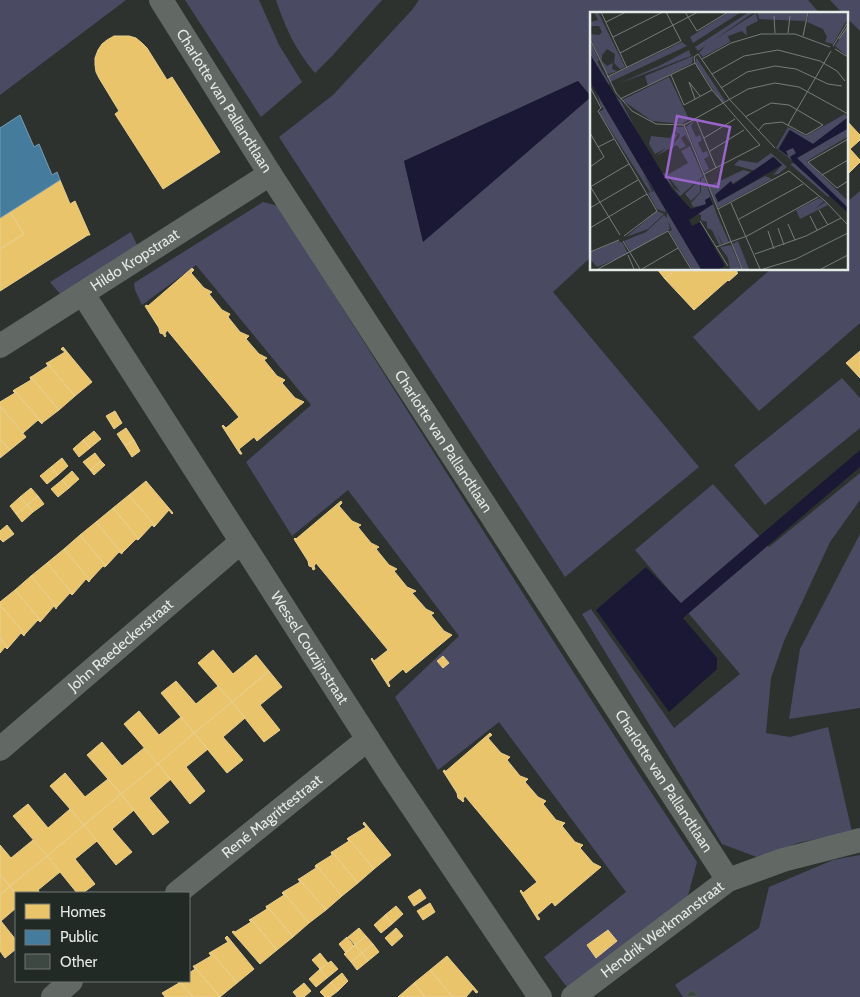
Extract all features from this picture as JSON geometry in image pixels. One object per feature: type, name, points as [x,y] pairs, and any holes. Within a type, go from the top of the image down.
[{"type":"street","name":"Charlotte van Pallandtlaan","points":[[161,0],[270,174],[728,880]]},
{"type":"street","name":"Hildo Kropstraat","points":[[0,346],[270,174]]},
{"type":"street","name":"Wessel Couzijnstraat","points":[[83,294],[368,739],[540,997]]},
{"type":"street","name":"John Raedeckerstraat","points":[[0,749],[241,542]]},
{"type":"street","name":"René Magrittestraat","points":[[178,892],[368,739]]},
{"type":"street","name":"Hendrik Werkmanstraat","points":[[573,997],[728,880],[783,860],[860,840]]},
{"type":"street","points":[[53,997],[70,982]]},
{"type":"shaded area","points":[[0,0],[126,0],[0,95]]},
{"type":"shaded area","points":[[185,0],[259,0],[279,45],[302,82],[261,117]]},
{"type":"shaded area","points":[[276,0],[382,0],[315,73],[302,56],[292,38]]},
{"type":"shaded area","points":[[419,0],[808,0],[818,12],[590,12],[590,95],[578,81],[404,161],[423,241],[590,97],[590,258],[553,292],[699,467],[565,577],[279,137],[333,95],[412,10]]},
{"type":"shaded area","points":[[830,0],[860,0],[860,31],[848,19],[848,12],[841,12]]},
{"type":"shaded area","points":[[578,81],[590,96],[590,98],[423,242],[404,161]]},
{"type":"shaded area","points":[[860,191],[860,323],[759,411],[693,337],[770,270],[848,270],[848,201]]},
{"type":"shaded area","points":[[263,202],[278,206],[538,617],[697,862],[686,903],[570,991],[544,957],[626,892],[499,722],[438,770],[395,697],[459,636],[348,490],[292,536],[246,462],[311,405],[196,265],[142,305],[135,290],[134,283]]},
{"type":"shaded area","points":[[131,232],[138,247],[61,295],[50,282]]},
{"type":"shaded area","points":[[842,378],[860,398],[860,428],[765,505],[734,465]]},
{"type":"shaded area","points":[[860,450],[860,467],[683,618],[717,658],[717,669],[669,712],[596,610],[646,567],[681,603]]},
{"type":"shaded area","points":[[860,473],[860,500],[830,542],[784,641],[771,678],[766,733],[790,737],[828,727],[852,832],[797,843],[762,859],[722,844],[582,614],[591,609],[674,728],[740,674],[635,550],[713,484],[769,547]]},
{"type":"shaded area","points":[[860,534],[860,708],[789,719],[800,649]]},
{"type":"shaded area","points":[[860,855],[860,997],[683,997],[675,985],[759,928],[769,887],[833,860]]},
{"type":"building: Homes","points":[[114,36],[136,38],[147,48],[167,80],[172,77],[220,152],[163,189],[115,114],[119,111],[96,72],[95,58],[98,50],[102,44]]},
{"type":"building: Homes","points":[[848,122],[860,135],[860,140],[850,149],[860,162],[848,174]]},
{"type":"building: Homes","points":[[60,180],[70,204],[75,201],[90,235],[0,291],[0,249],[24,234],[10,212]]},
{"type":"building: Homes","points":[[10,212],[24,234],[0,249],[0,218]]},
{"type":"building: Homes","points":[[192,268],[194,270],[191,273],[204,288],[212,292],[209,294],[222,310],[230,314],[228,317],[240,332],[249,336],[246,339],[259,354],[267,358],[264,360],[277,376],[285,380],[282,383],[295,398],[304,402],[257,441],[254,437],[239,449],[242,454],[240,454],[222,426],[226,428],[239,417],[167,330],[165,337],[160,333],[159,328],[145,306],[148,306]]},
{"type":"building: Homes","points":[[658,270],[675,270],[665,279]]},
{"type":"building: Homes","points":[[675,270],[739,270],[736,272],[738,273],[694,310],[665,279]]},
{"type":"building: Homes","points":[[63,347],[92,382],[75,396],[47,363],[65,352],[61,349]]},
{"type":"building: Homes","points":[[860,351],[860,378],[846,363]]},
{"type":"building: Homes","points":[[46,363],[75,396],[59,410],[31,377],[48,366]]},
{"type":"building: Homes","points":[[30,377],[59,410],[42,423],[14,390],[31,380]]},
{"type":"building: Homes","points":[[14,390],[42,424],[38,420],[23,433],[0,406],[0,402],[15,393]]},
{"type":"building: Homes","points":[[0,406],[26,437],[10,450],[0,439]]},
{"type":"building: Homes","points":[[115,411],[122,423],[114,429],[106,416]]},
{"type":"building: Homes","points":[[126,428],[134,440],[125,446],[117,434]]},
{"type":"building: Homes","points":[[94,431],[101,439],[90,448],[83,440]]},
{"type":"building: Homes","points":[[0,439],[10,450],[0,458]]},
{"type":"building: Homes","points":[[83,440],[90,448],[79,457],[73,449]]},
{"type":"building: Homes","points":[[134,440],[140,451],[132,457],[125,446]]},
{"type":"building: Homes","points":[[95,453],[101,461],[90,470],[83,462]]},
{"type":"building: Homes","points":[[62,458],[68,466],[58,475],[51,467]]},
{"type":"building: Homes","points":[[101,461],[105,465],[94,475],[90,470]]},
{"type":"building: Homes","points":[[51,467],[58,475],[47,484],[40,476]]},
{"type":"building: Homes","points":[[72,471],[79,479],[69,488],[62,480]]},
{"type":"building: Homes","points":[[62,480],[69,488],[58,497],[51,489]]},
{"type":"building: Homes","points":[[146,481],[173,513],[169,510],[155,526],[129,495]]},
{"type":"building: Homes","points":[[31,488],[38,496],[27,505],[20,497]]},
{"type":"building: Homes","points":[[129,495],[155,526],[152,525],[139,539],[113,508]]},
{"type":"building: Homes","points":[[38,496],[44,504],[33,512],[27,505]]},
{"type":"building: Homes","points":[[20,497],[27,505],[16,514],[10,506]]},
{"type":"building: Homes","points":[[341,501],[342,503],[339,506],[352,521],[361,525],[358,527],[371,543],[379,547],[376,549],[389,565],[397,569],[394,571],[407,587],[416,591],[412,593],[426,609],[434,613],[431,615],[444,631],[452,635],[406,673],[403,669],[388,682],[389,687],[371,659],[374,661],[388,650],[316,563],[313,570],[309,566],[308,561],[294,539]]},
{"type":"building: Homes","points":[[27,505],[33,512],[22,522],[16,514]]},
{"type":"building: Homes","points":[[113,508],[139,539],[136,539],[122,553],[96,522]]},
{"type":"building: Homes","points":[[96,522],[122,553],[119,552],[106,566],[80,535]]},
{"type":"building: Homes","points":[[7,525],[14,534],[3,542],[0,539],[0,531]]},
{"type":"building: Homes","points":[[80,535],[106,566],[103,566],[90,580],[64,549]]},
{"type":"building: Homes","points":[[64,549],[90,580],[89,582],[86,579],[73,594],[47,563]]},
{"type":"building: Homes","points":[[47,563],[73,594],[70,593],[57,607],[31,576]]},
{"type":"building: Homes","points":[[31,576],[57,607],[56,609],[54,606],[41,621],[15,590]]},
{"type":"building: Homes","points":[[15,590],[41,621],[38,620],[25,634],[0,605],[0,602]]},
{"type":"building: Homes","points":[[0,605],[25,634],[24,636],[21,633],[8,648],[0,638]]},
{"type":"building: Homes","points":[[0,638],[8,648],[5,647],[0,653]]},
{"type":"building: Homes","points":[[213,650],[233,674],[256,655],[269,671],[232,702],[198,663]]},
{"type":"building: Homes","points":[[443,656],[449,663],[443,668],[437,661]]},
{"type":"building: Homes","points":[[269,671],[282,687],[260,705],[280,730],[264,742],[232,702]]},
{"type":"building: Homes","points":[[176,681],[196,704],[218,686],[232,702],[194,733],[161,693]]},
{"type":"building: Homes","points":[[232,702],[245,718],[223,737],[243,760],[227,773],[194,733]]},
{"type":"building: Homes","points":[[139,711],[159,735],[181,717],[194,733],[158,764],[124,724]]},
{"type":"building: Homes","points":[[194,733],[208,749],[186,767],[205,791],[190,804],[158,764]]},
{"type":"building: Homes","points":[[490,733],[492,735],[488,738],[501,753],[510,757],[507,760],[520,776],[528,779],[525,782],[538,797],[546,801],[543,804],[556,820],[565,823],[562,826],[575,842],[583,845],[580,848],[593,863],[601,867],[555,906],[552,902],[537,915],[540,919],[538,920],[520,891],[523,893],[537,882],[465,796],[463,802],[458,798],[457,793],[443,771],[445,770],[445,772]]},
{"type":"building: Homes","points":[[102,742],[122,766],[144,748],[158,764],[121,794],[87,755]]},
{"type":"building: Homes","points":[[158,764],[171,779],[149,798],[169,822],[153,835],[121,794]]},
{"type":"building: Homes","points":[[65,773],[85,797],[108,779],[121,794],[84,825],[50,786]]},
{"type":"building: Homes","points":[[121,794],[134,810],[112,829],[132,852],[116,865],[84,825]]},
{"type":"building: Homes","points":[[28,804],[48,828],[70,809],[84,825],[47,856],[13,816]]},
{"type":"building: Homes","points":[[364,822],[391,855],[374,869],[348,838],[366,827],[363,824]]},
{"type":"building: Homes","points":[[84,825],[97,841],[75,859],[95,884],[84,892],[76,892],[47,856]]},
{"type":"building: Homes","points":[[348,838],[374,869],[358,883],[332,852],[349,841]]},
{"type":"building: Homes","points":[[33,840],[47,856],[10,886],[0,875],[0,845],[11,858]]},
{"type":"building: Homes","points":[[331,852],[358,883],[342,896],[316,865],[332,855]]},
{"type":"building: Homes","points":[[47,856],[60,872],[38,890],[39,892],[15,894],[10,886]]},
{"type":"building: Homes","points":[[316,865],[342,896],[326,910],[299,879],[316,868]]},
{"type":"building: Homes","points":[[0,875],[10,886],[0,895]]},
{"type":"building: Homes","points":[[298,879],[326,910],[309,923],[283,892],[300,882]]},
{"type":"building: Homes","points":[[10,886],[15,894],[15,909],[1,921],[15,939],[15,950],[5,958],[0,951],[0,895]]},
{"type":"building: Homes","points":[[420,889],[426,898],[414,906],[408,897]]},
{"type":"building: Homes","points":[[283,892],[309,923],[293,937],[267,906],[284,895]]},
{"type":"building: Homes","points":[[430,903],[435,912],[423,920],[417,911]]},
{"type":"building: Homes","points":[[266,906],[293,937],[277,950],[251,919],[267,909]]},
{"type":"building: Homes","points":[[396,906],[403,914],[392,924],[385,915]]},
{"type":"building: Homes","points":[[385,915],[392,924],[381,933],[374,925]]},
{"type":"building: Homes","points":[[251,919],[277,950],[260,964],[232,932],[251,922],[249,920]]},
{"type":"building: Homes","points":[[359,928],[366,936],[355,945],[348,937]]},
{"type":"building: Homes","points":[[396,928],[403,936],[392,946],[385,938]]},
{"type":"building: Homes","points":[[608,930],[617,941],[596,958],[587,945]]},
{"type":"building: Homes","points":[[227,936],[254,969],[237,983],[211,952],[228,942],[225,938]]},
{"type":"building: Homes","points":[[366,936],[373,944],[362,953],[355,945]]},
{"type":"building: Homes","points":[[347,937],[354,946],[346,953],[339,944]]},
{"type":"building: Homes","points":[[373,944],[379,952],[368,961],[362,953]]},
{"type":"building: Homes","points":[[355,945],[362,953],[351,962],[344,954]]},
{"type":"building: Homes","points":[[211,952],[237,983],[220,997],[194,966],[211,956],[209,953]]},
{"type":"building: Homes","points":[[320,953],[328,963],[320,969],[312,960]]},
{"type":"building: Homes","points":[[362,953],[368,961],[357,970],[351,962]]},
{"type":"building: Homes","points":[[447,956],[478,992],[476,993],[473,989],[466,997],[453,997],[430,970]]},
{"type":"building: Homes","points":[[331,961],[338,969],[327,978],[320,969]]},
{"type":"building: Homes","points":[[193,966],[220,997],[193,997],[180,982],[190,982],[190,972],[195,969]]},
{"type":"building: Homes","points":[[320,969],[327,978],[316,987],[309,979]]},
{"type":"building: Homes","points":[[430,970],[453,997],[425,997],[414,983]]},
{"type":"building: Homes","points":[[342,973],[348,981],[338,991],[331,982]]},
{"type":"building: Homes","points":[[331,982],[338,991],[330,997],[325,997],[320,992]]},
{"type":"building: Homes","points":[[179,983],[193,997],[165,997],[162,993]]},
{"type":"building: Homes","points":[[304,983],[311,991],[304,997],[297,997],[293,992]]},
{"type":"building: Homes","points":[[414,983],[425,997],[398,997]]},
{"type":"building: Public","points":[[20,115],[34,147],[39,144],[52,175],[57,172],[60,180],[0,218],[0,128]]},
{"type":"building: Other","points":[[693,990],[698,996],[688,997],[686,994]]}]
